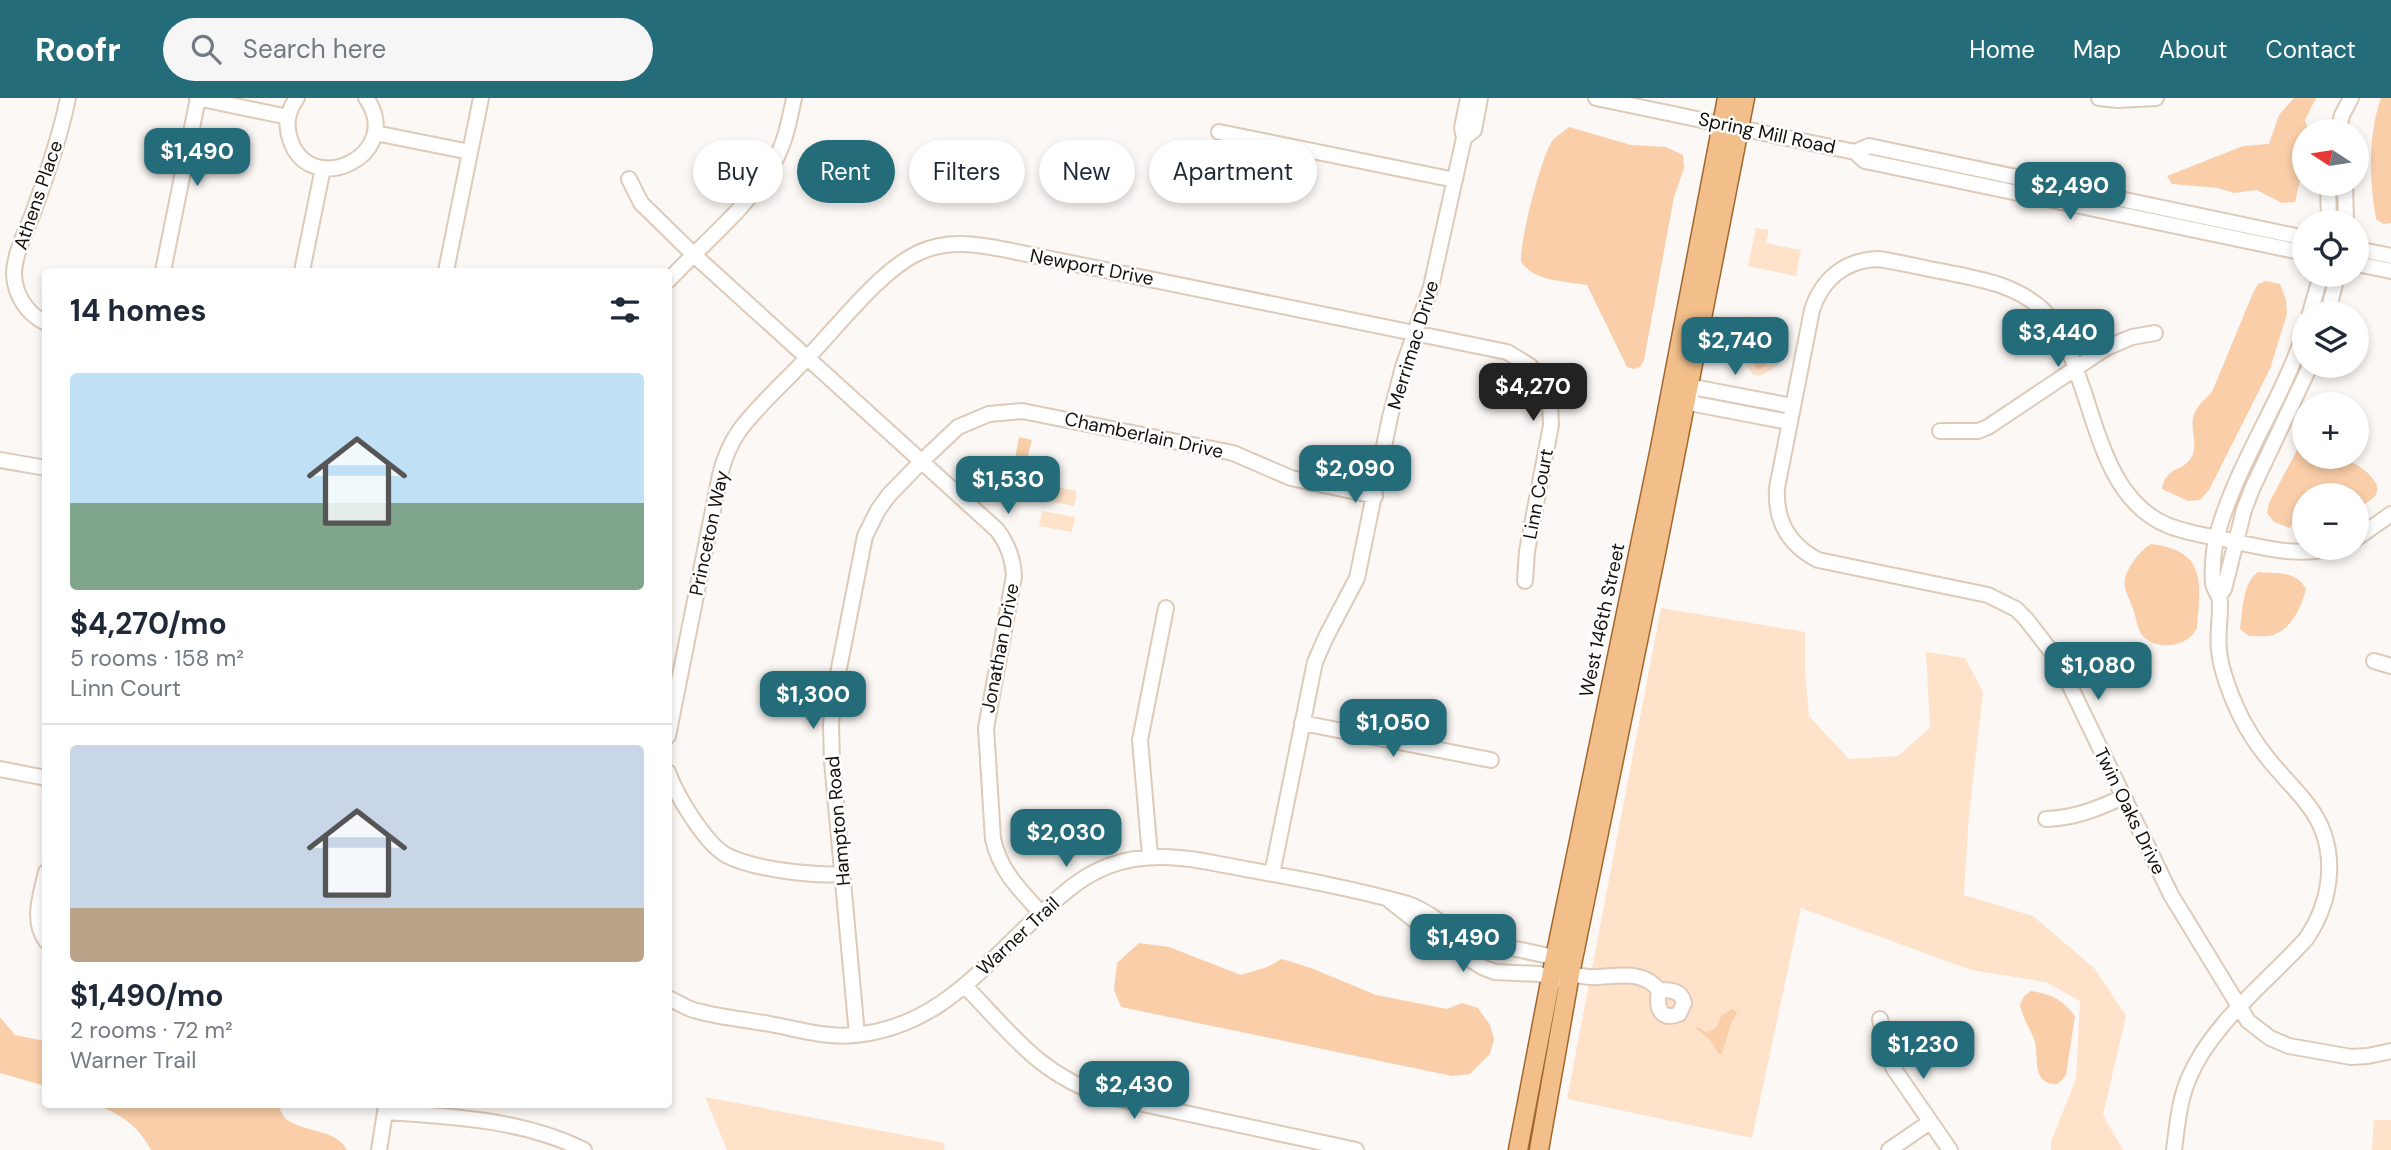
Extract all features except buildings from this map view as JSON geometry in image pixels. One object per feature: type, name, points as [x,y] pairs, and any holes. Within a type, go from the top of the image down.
[{"type":"main road","name":"West 146th Street","points":[[1727,98],[1731,125]]},
{"type":"main road","name":"West 146th Street","points":[[1518,1150],[1563,970],[1731,125],[1745,98]]},
{"type":"main road","name":"West 146th Street","points":[[1539,1150],[1563,970]]},
{"type":"street","name":"Athens Place","points":[[42,320],[23,303],[14,273],[20,246],[54,154],[68,98]]},
{"type":"street","points":[[164,268],[198,98],[288,117]]},
{"type":"street","points":[[297,98],[288,117],[292,145],[307,162],[334,169],[353,163],[367,151],[375,133],[375,116],[366,98]]},
{"type":"street","points":[[447,268],[481,98]]},
{"type":"street","points":[[672,277],[747,200],[770,169],[789,126],[794,98]]},
{"type":"street","name":"Merrimac Drive","points":[[1272,874],[1302,723],[1320,649],[1357,578],[1390,417],[1436,272],[1464,138],[1462,128],[1468,98]]},
{"type":"street","name":"Merrimac Drive","points":[[1464,138],[1474,130],[1480,98]]},
{"type":"street","name":"Spring Mill Road","points":[[1597,98],[1855,152],[1865,161],[2292,250]]},
{"type":"street","points":[[2099,98],[2156,98]]},
{"type":"street","points":[[2341,119],[2351,98]]},
{"type":"street","points":[[1219,132],[1455,180]]},
{"type":"street","points":[[375,133],[470,152]]},
{"type":"street","name":"Spring Mill Road","points":[[1855,152],[1869,146],[2292,235]]},
{"type":"street","points":[[303,268],[323,168]]},
{"type":"street","name":"Jonathan Drive","points":[[629,179],[642,203],[693,254],[997,530],[1011,555],[1012,586],[986,719],[993,839],[1000,863],[1013,883],[1041,913]]},
{"type":"street","name":"Newport Drive","points":[[808,358],[877,285],[901,264],[926,250],[956,243],[974,243],[1416,333]]},
{"type":"street","points":[[2369,251],[2391,256]]},
{"type":"street","name":"Twin Oaks Drive","points":[[2292,552],[2184,531],[2145,512],[2129,496],[2107,457],[2065,341],[2052,320],[2017,291],[1990,281],[1891,261],[1868,259],[1847,265],[1820,290],[1812,310],[1790,414],[1776,504],[1779,519],[1791,540],[1798,548],[1818,560],[1988,595],[2016,609],[2057,659],[2171,895],[2248,1021],[2270,1038],[2289,1046],[2351,1057],[2391,1051]]},
{"type":"street","points":[[2369,266],[2391,271]]},
{"type":"street","points":[[1940,430],[1978,431],[1988,428],[2113,344],[2155,332]]},
{"type":"street","name":"Linn Court","points":[[1416,333],[1507,352],[1530,366],[1543,383],[1550,405],[1551,425],[1527,551],[1525,581]]},
{"type":"street","name":"Princeton Way","points":[[672,716],[725,457],[741,429],[808,358]]},
{"type":"street","points":[[2219,596],[2213,586],[2217,538],[2244,461],[2292,363]]},
{"type":"street","points":[[2175,1150],[2180,1108],[2188,1080],[2200,1057],[2239,1007],[2275,972],[2315,926],[2327,893],[2329,862],[2326,842],[2316,817],[2266,756],[2236,708],[2219,655],[2217,625],[2219,596],[2224,589],[2252,489],[2304,378]]},
{"type":"street","points":[[1678,394],[1698,388],[1790,414]]},
{"type":"street","name":"Chamberlain Drive","points":[[922,461],[950,434],[967,423],[999,412],[1022,411],[1233,453],[1291,478],[1375,496]]},
{"type":"street","points":[[0,460],[42,467]]},
{"type":"street","name":"Hampton Road","points":[[857,1035],[831,726],[833,699],[865,537],[878,510],[889,495],[922,461]]},
{"type":"street","points":[[2369,530],[2391,514]]},
{"type":"street","points":[[1150,856],[1140,740],[1166,608]]},
{"type":"street","points":[[2374,661],[2391,666]]},
{"type":"street","points":[[1302,723],[1491,760]]},
{"type":"street","points":[[0,769],[42,777]]},
{"type":"street","points":[[672,784],[704,833],[725,855],[806,874],[842,874]]},
{"type":"street","points":[[2046,819],[2084,814],[2123,797]]},
{"type":"street","name":"Warner Trail","points":[[672,1000],[695,1011],[814,1033],[857,1035],[893,1028],[919,1018],[965,986],[1041,913],[1079,881],[1123,862],[1150,856],[1178,857],[1369,894],[1420,909],[1482,967],[1495,972],[1563,970]]},
{"type":"street","points":[[42,892],[38,913],[42,935]]},
{"type":"street","name":"Warner Trail","points":[[1453,939],[1490,944],[1563,970]]},
{"type":"street","points":[[1563,970],[1597,978],[1610,975],[1639,976],[1648,979],[1659,990]]},
{"type":"street","points":[[965,986],[1038,1062],[1073,1084],[1117,1099],[1349,1149]]},
{"type":"street","points":[[1880,1019],[1889,1060],[1950,1150]]},
{"type":"street","points":[[379,1150],[386,1108],[470,1118],[549,1135],[584,1150]]},
{"type":"street","points":[[1889,1150],[1930,1122]]},
{"type":"shaded area","points":[[2294,98],[2316,98],[2306,119],[2292,119],[2292,196],[2296,196],[2295,202],[2282,203],[2257,190],[2234,193],[2218,188],[2172,184],[2167,176],[2243,146],[2269,144],[2279,115]]},
{"type":"shaded area","points":[[2381,98],[2391,98],[2391,223],[2383,224],[2376,219],[2371,174],[2372,142]]},
{"type":"shaded area","points":[[1569,127],[1631,145],[1666,147],[1683,155],[1684,168],[1674,197],[1644,360],[1640,367],[1634,369],[1627,367],[1587,285],[1542,277],[1527,269],[1521,262],[1527,219],[1542,165],[1552,141]]},
{"type":"shaded area","points":[[1756,228],[1769,230],[1766,243],[1801,250],[1796,276],[1748,266]]},
{"type":"shaded area","points":[[2266,281],[2280,284],[2286,300],[2287,314],[2270,369],[2209,490],[2200,500],[2188,501],[2162,489],[2164,482],[2170,473],[2191,458],[2194,448],[2194,414],[2212,392],[2253,293],[2258,284]]},
{"type":"shaded area","points":[[1744,316],[1766,323],[1764,332],[1780,355],[1778,365],[1761,376],[1753,375],[1732,342]]},
{"type":"shaded area","points":[[1752,334],[1769,362],[1758,370],[1739,342]]},
{"type":"shaded area","points":[[1019,437],[1032,440],[1024,471],[1013,469]]},
{"type":"shaded area","points":[[2292,460],[2292,469],[2362,469],[2373,478],[2377,490],[2369,501],[2369,483],[2292,483],[2290,528],[2274,522],[2267,513],[2269,503]]},
{"type":"shaded area","points":[[974,464],[1000,470],[998,486],[974,479]]},
{"type":"shaded area","points":[[1047,485],[1077,491],[1074,506],[1044,500]]},
{"type":"shaded area","points":[[1042,511],[1075,517],[1072,532],[1039,526]]},
{"type":"shaded area","points":[[2151,544],[2183,554],[2191,562],[2199,583],[2197,628],[2187,639],[2172,645],[2155,644],[2142,635],[2125,589],[2125,579],[2130,567]]},
{"type":"shaded area","points":[[2258,572],[2292,576],[2306,589],[2299,610],[2290,623],[2270,636],[2249,636],[2240,629],[2246,590]]},
{"type":"shaded area","points":[[1661,608],[1805,632],[1809,716],[1849,759],[1898,756],[1930,728],[1926,652],[1965,658],[1983,692],[1969,815],[1964,895],[2033,916],[2095,969],[2126,1016],[2103,1115],[2123,1150],[2051,1150],[2051,1141],[2076,1079],[2080,1001],[2046,982],[1971,970],[1801,908],[1752,1138],[1567,1099]]},
{"type":"shaded area","points":[[1139,943],[1169,947],[1241,975],[1282,959],[1376,995],[1447,1009],[1462,1003],[1478,1008],[1490,1025],[1494,1039],[1490,1054],[1470,1074],[1452,1076],[1121,1007],[1114,990],[1117,963]]},
{"type":"shaded area","points":[[2031,991],[2056,998],[2075,1016],[2066,1075],[2058,1084],[2044,1080],[2038,1070],[2035,1042],[2020,1005],[2024,996]]},
{"type":"shaded area","points":[[1733,1009],[1737,1013],[1731,1023],[1722,1054],[1719,1054],[1710,1040],[1696,1028],[1699,1027],[1705,1032],[1711,1031],[1718,1025],[1721,1016]]},
{"type":"shaded area","points":[[0,1017],[15,1035],[42,1040],[42,1085],[0,1073]]},
{"type":"shaded area","points":[[705,1097],[945,1143],[944,1150],[727,1150]]},
{"type":"shaded area","points":[[105,1108],[279,1108],[286,1119],[336,1139],[347,1150],[151,1150],[128,1122]]},
{"type":"shaded area","points":[[2374,1120],[2391,1120],[2391,1150],[2372,1150]]}]
